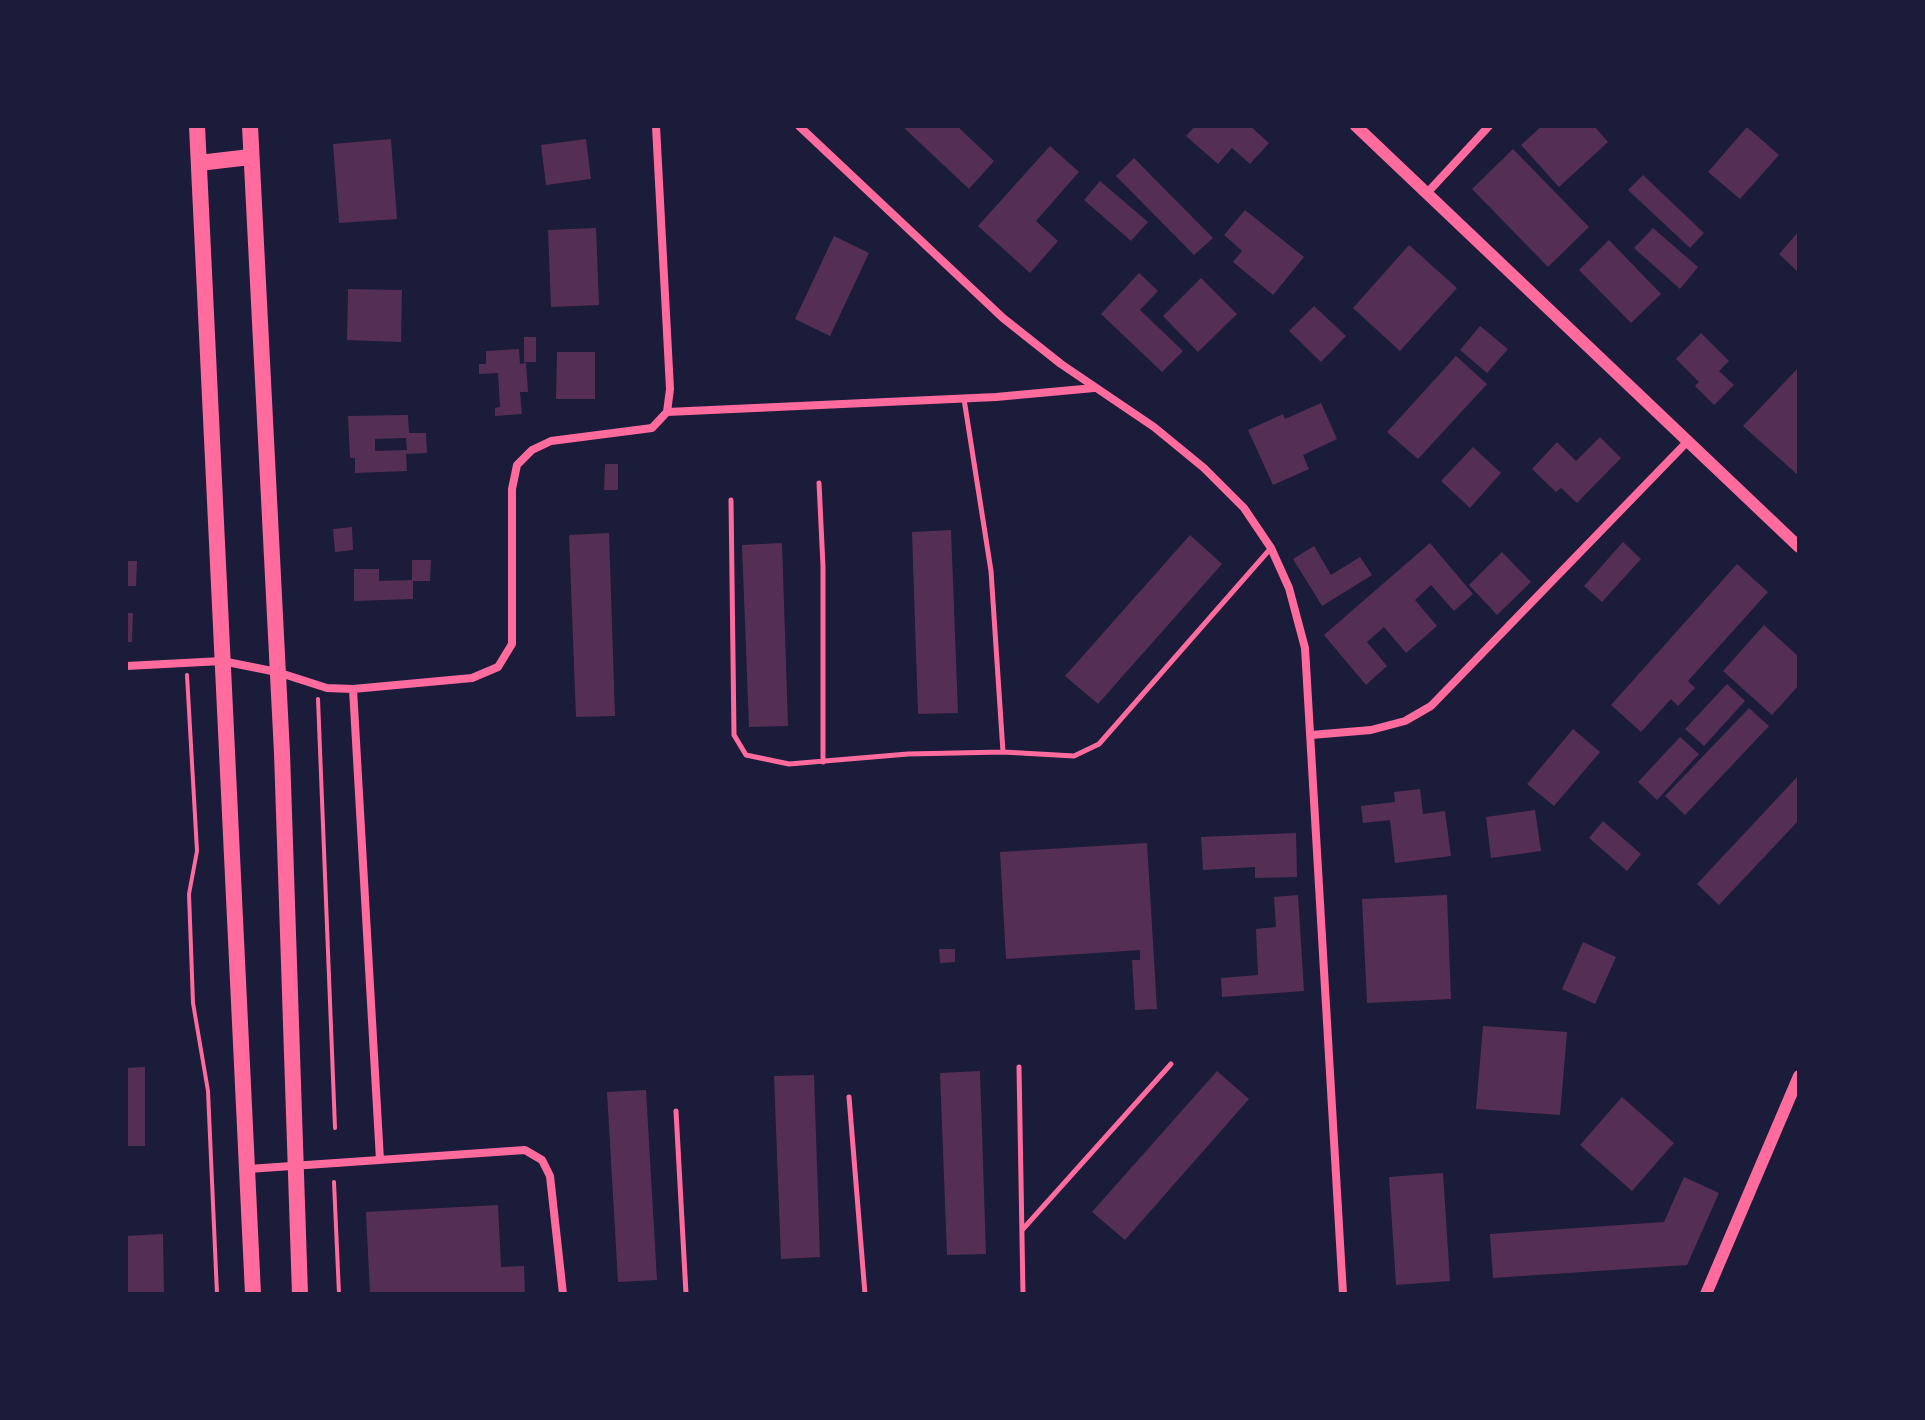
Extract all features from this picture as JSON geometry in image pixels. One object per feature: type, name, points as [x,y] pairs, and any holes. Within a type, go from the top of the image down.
[{"type":"main road","points":[[197,126],[253,1294]]},
{"type":"main road","points":[[250,126],[282,753],[300,1294]]},
{"type":"main road","points":[[199,163],[250,157]]},
{"type":"street","points":[[126,666],[222,661],[277,672],[318,686],[353,689],[472,678],[498,667],[512,644],[512,489],[517,465],[532,450],[551,441],[652,428],[667,412],[670,389],[656,126]]},
{"type":"street","points":[[799,126],[1003,318],[1095,388],[1154,427],[1204,468],[1244,508],[1271,548],[1289,588],[1305,648],[1343,1294]]},
{"type":"street","points":[[1356,126],[1799,547]]},
{"type":"street","points":[[1428,192],[1489,126]]},
{"type":"street","points":[[667,412],[964,398],[1095,388]]},
{"type":"street","points":[[1311,735],[1371,730],[1405,721],[1431,706],[1687,442]]},
{"type":"street","points":[[353,689],[380,1160]]},
{"type":"street","points":[[1706,1294],[1799,1076]]},
{"type":"street","points":[[248,1169],[525,1150],[542,1160],[550,1176],[563,1294]]},
{"type":"lane","points":[[964,398],[991,571],[1003,752]]},
{"type":"lane","points":[[819,483],[823,566],[823,762]]},
{"type":"lane","points":[[731,500],[734,735],[746,755],[789,764],[908,754],[1003,752],[1074,756],[1099,744],[1271,548]]},
{"type":"lane","points":[[1022,1230],[1084,1157],[1171,1064]]},
{"type":"lane","points":[[1019,1067],[1023,1294]]},
{"type":"lane","points":[[849,1097],[865,1294]]},
{"type":"lane","points":[[676,1111],[686,1294]]},
{"type":"path","points":[[187,663],[197,851],[189,894],[193,1003],[208,1091],[217,1294]]},
{"type":"path","points":[[318,686],[335,1128]]},
{"type":"path","points":[[334,1182],[339,1294]]},
{"type":"building","points":[[902,126],[957,126],[994,161],[969,189]]},
{"type":"building","points":[[1195,126],[1250,126],[1269,143],[1250,164],[1232,148],[1218,164],[1186,136]]},
{"type":"building","points":[[1542,126],[1594,126],[1608,142],[1559,187],[1521,145]]},
{"type":"building","points":[[1747,127],[1779,155],[1740,199],[1708,172]]},
{"type":"building","points":[[391,139],[397,219],[339,223],[333,144]]},
{"type":"building","points":[[586,139],[591,179],[546,185],[541,145]]},
{"type":"building","points":[[1050,146],[1079,172],[1036,221],[1058,241],[1030,273],[978,226]]},
{"type":"building","points":[[1513,149],[1589,227],[1548,267],[1472,189]]},
{"type":"building","points":[[1134,158],[1213,238],[1194,255],[1116,176]]},
{"type":"building","points":[[1643,175],[1704,233],[1690,248],[1628,190]]},
{"type":"building","points":[[1100,181],[1148,222],[1131,241],[1084,200]]},
{"type":"building","points":[[1245,210],[1304,257],[1273,295],[1233,262],[1242,251],[1224,235]]},
{"type":"building","points":[[596,228],[599,305],[551,307],[548,230]]},
{"type":"building","points":[[1653,228],[1698,267],[1680,289],[1634,248]]},
{"type":"building","points":[[1799,231],[1799,273],[1779,254]]},
{"type":"building","points":[[834,236],[869,253],[830,336],[795,319]]},
{"type":"building","points":[[1609,240],[1661,294],[1631,323],[1579,270]]},
{"type":"building","points":[[1409,245],[1457,288],[1400,351],[1353,308]]},
{"type":"building","points":[[1139,273],[1158,291],[1140,310],[1183,351],[1162,372],[1101,314]]},
{"type":"building","points":[[1201,278],[1237,314],[1198,352],[1163,316]]},
{"type":"building","points":[[348,289],[402,290],[401,342],[347,340]]},
{"type":"building","points":[[1314,306],[1346,336],[1321,362],[1289,331]]},
{"type":"building","points":[[1480,326],[1508,349],[1487,373],[1460,350]]},
{"type":"building","points":[[1701,333],[1729,361],[1719,371],[1734,385],[1714,405],[1695,386],[1699,382],[1676,359]]},
{"type":"building","points":[[524,337],[536,337],[536,362],[524,362]]},
{"type":"building","points":[[519,349],[520,364],[526,363],[528,392],[520,392],[522,414],[495,416],[495,408],[500,407],[498,373],[479,374],[479,364],[486,364],[486,351]]},
{"type":"building","points":[[557,352],[595,352],[595,399],[556,399]]},
{"type":"building","points":[[1456,356],[1487,384],[1418,459],[1387,432]]},
{"type":"building","points":[[1799,367],[1799,476],[1743,426]]},
{"type":"building","points":[[1321,403],[1337,439],[1303,455],[1309,469],[1273,485],[1248,430],[1283,414],[1285,419]]},
{"type":"building","points":[[408,415],[409,433],[426,433],[427,453],[406,454],[407,471],[355,473],[355,458],[350,458],[348,416]],"holes":[[[406,438],[407,450],[375,451],[375,439]]]},
{"type":"building","points":[[1600,437],[1621,458],[1577,503],[1561,488],[1556,492],[1532,469],[1557,442],[1576,461]]},
{"type":"building","points":[[1473,447],[1501,473],[1470,508],[1441,481]]},
{"type":"building","points":[[605,464],[618,464],[618,490],[604,490]]},
{"type":"building","points":[[352,527],[353,550],[335,552],[333,529]]},
{"type":"building","points":[[951,530],[958,713],[918,714],[912,532]]},
{"type":"building","points":[[609,533],[615,716],[576,717],[569,535]]},
{"type":"building","points":[[1190,535],[1222,564],[1098,704],[1065,676]]},
{"type":"building","points":[[1623,542],[1641,559],[1602,602],[1584,586]]},
{"type":"building","points":[[782,543],[788,726],[749,727],[742,545]]},
{"type":"building","points":[[1430,543],[1473,594],[1454,611],[1431,585],[1415,600],[1437,626],[1406,653],[1384,627],[1367,642],[1387,666],[1366,685],[1324,635]]},
{"type":"building","points":[[1314,546],[1331,575],[1360,557],[1372,575],[1322,606],[1293,559]]},
{"type":"building","points":[[1502,552],[1531,582],[1497,615],[1469,585]]},
{"type":"building","points":[[412,560],[431,560],[430,581],[413,581],[413,599],[354,601],[354,569],[379,569],[379,581],[412,580]]},
{"type":"building","points":[[126,561],[137,561],[136,586],[126,586]]},
{"type":"building","points":[[1737,564],[1768,592],[1688,681],[1695,688],[1678,706],[1671,699],[1641,732],[1611,705]]},
{"type":"building","points":[[126,613],[133,613],[132,642],[126,642]]},
{"type":"building","points":[[1764,625],[1799,657],[1799,685],[1772,715],[1723,671]]},
{"type":"building","points":[[1727,684],[1745,701],[1704,746],[1685,729]]},
{"type":"building","points":[[1749,708],[1769,726],[1685,815],[1665,796]]},
{"type":"building","points":[[1573,729],[1600,752],[1554,806],[1527,784]]},
{"type":"building","points":[[1680,737],[1699,754],[1657,800],[1638,782]]},
{"type":"building","points":[[1799,775],[1799,820],[1719,905],[1697,884]]},
{"type":"building","points":[[1420,789],[1423,814],[1445,811],[1451,856],[1395,863],[1390,820],[1363,823],[1361,806],[1395,802],[1394,792]]},
{"type":"building","points":[[1535,810],[1541,851],[1491,858],[1486,817]]},
{"type":"building","points":[[1603,821],[1641,854],[1627,871],[1589,838]]},
{"type":"building","points":[[1296,833],[1297,877],[1255,878],[1255,867],[1203,870],[1201,837]]},
{"type":"building","points":[[1147,843],[1157,1009],[1135,1010],[1132,960],[1140,960],[1140,950],[1006,959],[1000,852]]},
{"type":"building","points":[[1298,895],[1304,991],[1222,997],[1221,978],[1258,975],[1256,929],[1276,927],[1274,897]]},
{"type":"building","points":[[1447,895],[1451,999],[1367,1003],[1362,899]]},
{"type":"building","points":[[1583,942],[1616,957],[1595,1004],[1562,989]]},
{"type":"building","points":[[939,949],[955,949],[955,962],[940,963]]},
{"type":"building","points":[[1483,1026],[1567,1032],[1560,1115],[1476,1109]]},
{"type":"building","points":[[145,1067],[145,1146],[126,1146],[126,1068]]},
{"type":"building","points":[[980,1071],[986,1254],[947,1255],[940,1073]]},
{"type":"building","points":[[1217,1071],[1249,1099],[1125,1240],[1092,1212]]},
{"type":"building","points":[[814,1075],[820,1257],[781,1259],[774,1076]]},
{"type":"building","points":[[646,1090],[657,1280],[618,1282],[607,1092]]},
{"type":"building","points":[[1622,1097],[1674,1143],[1632,1191],[1580,1145]]},
{"type":"building","points":[[1443,1173],[1450,1281],[1396,1285],[1389,1177]]},
{"type":"building","points":[[1684,1177],[1719,1193],[1687,1265],[1493,1278],[1490,1234],[1664,1222]]},
{"type":"building","points":[[498,1205],[501,1267],[524,1266],[525,1294],[370,1294],[366,1212]]},
{"type":"building","points":[[163,1234],[164,1294],[126,1294],[126,1236]]}]
